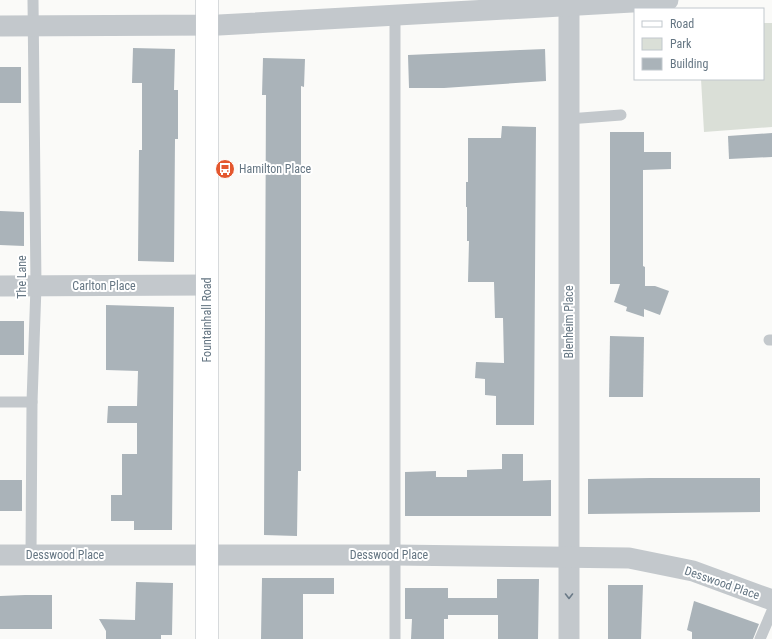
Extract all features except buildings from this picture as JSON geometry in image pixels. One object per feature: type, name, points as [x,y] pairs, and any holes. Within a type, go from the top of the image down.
[{"type":"street","name":"Fountainhall Road","points":[[207,0],[207,639]]},
{"type":"street","points":[[0,26],[207,26],[668,0]]},
{"type":"street","name":"Blenheim Place","points":[[569,6],[569,639]]},
{"type":"street","name":"Carlton Place","points":[[0,286],[207,285]]},
{"type":"street","name":"Desswood Place","points":[[0,555],[396,555],[629,558],[693,571],[772,600]]},
{"type":"lane","name":"The Lane","points":[[32,555],[32,402],[36,286],[32,26],[33,0]]},
{"type":"lane","points":[[395,16],[395,639]]},
{"type":"lane","points":[[568,119],[621,115]]},
{"type":"lane","points":[[0,402],[32,402]]},
{"type":"lane","points":[[760,639],[772,611]]},
{"type":"green space","points":[[764,23],[772,23],[772,127],[704,132],[701,80],[764,80]]},
{"type":"place","name":"Hamilton Place","points":[[225,169]]}]
